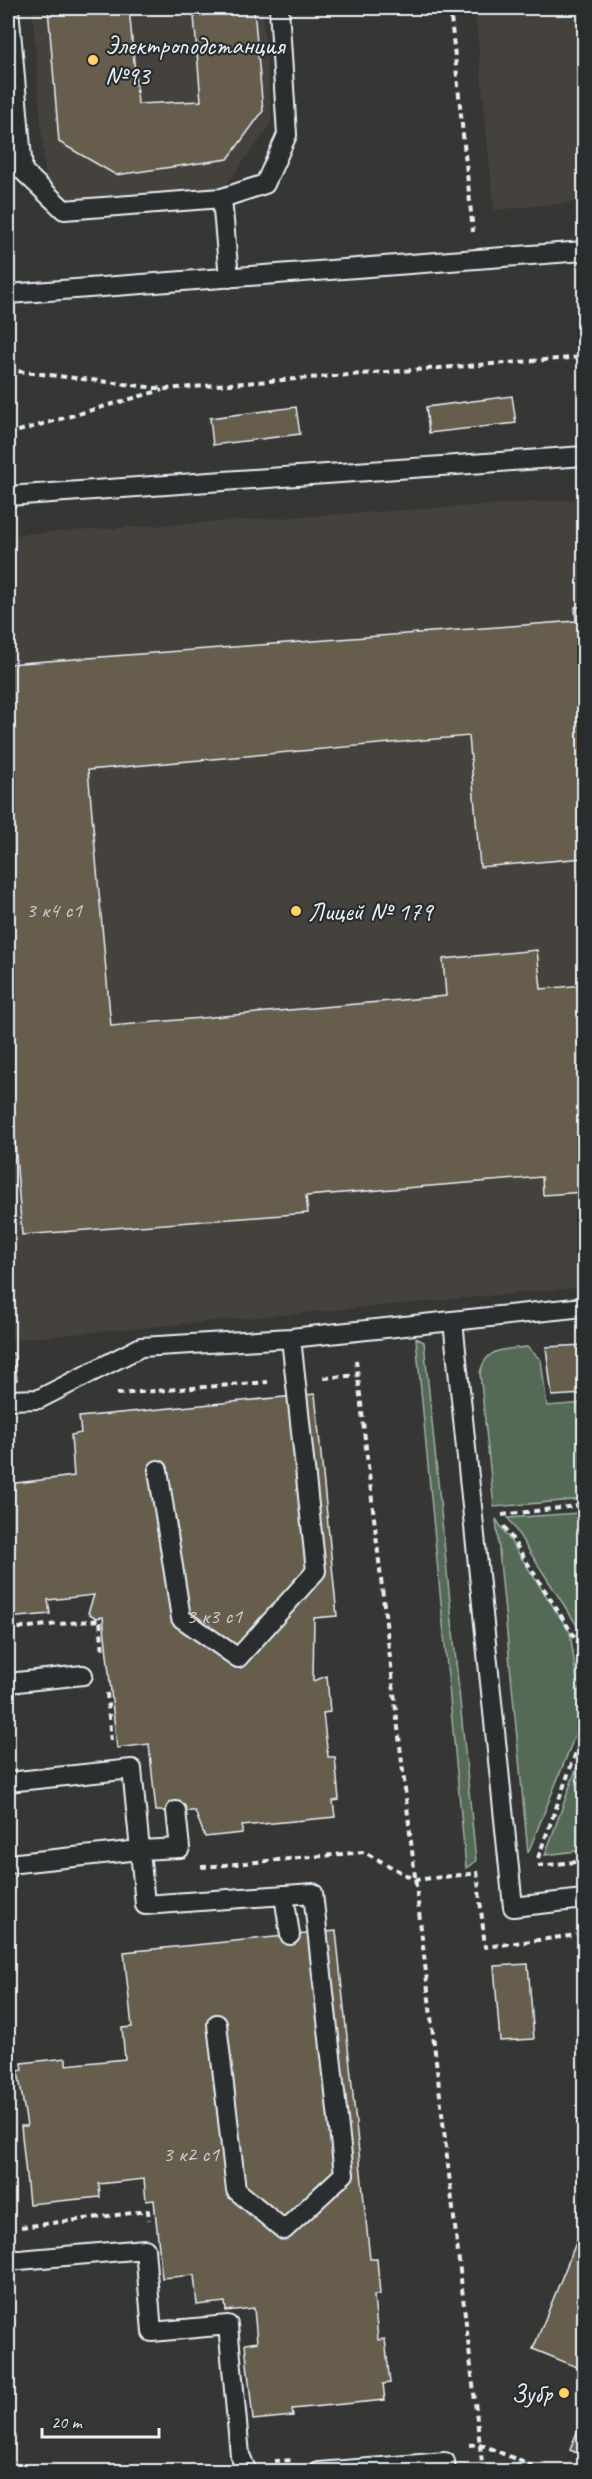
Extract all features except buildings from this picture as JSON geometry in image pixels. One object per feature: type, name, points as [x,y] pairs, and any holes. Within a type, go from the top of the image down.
[{"type":"lane","points":[[9,8],[23,171],[64,210],[222,198],[265,184],[287,135],[279,8]]},
{"type":"lane","points":[[222,198],[229,278]]},
{"type":"lane","points":[[8,294],[585,251]]},
{"type":"lane","points":[[8,496],[585,456]]},
{"type":"lane","points":[[8,1400],[39,1399],[141,1347],[291,1338],[585,1307]]},
{"type":"lane","points":[[453,1321],[513,1907],[585,1899]]},
{"type":"lane","points":[[158,1470],[181,1618],[238,1658],[316,1571],[291,1338]]},
{"type":"lane","points":[[8,1683],[83,1675]]},
{"type":"lane","points":[[8,1782],[132,1769],[145,1905],[313,1893],[344,2174],[284,2230],[236,2190],[216,2024]]},
{"type":"lane","points":[[8,1864],[180,1848],[176,1811]]},
{"type":"lane","points":[[284,1895],[290,1935]]},
{"type":"lane","points":[[8,2261],[145,2250],[152,2332],[228,2325],[240,2455],[247,2472]]},
{"type":"lane","points":[[319,2472],[370,2470],[445,2462],[446,2472]]},
{"type":"path","points":[[450,8],[476,259]]},
{"type":"path","points":[[8,370],[165,389],[585,357]]},
{"type":"path","points":[[8,434],[165,389]]},
{"type":"path","points":[[353,1331],[483,2472]]},
{"type":"path","points":[[323,1377],[359,1375]]},
{"type":"path","points":[[112,1394],[276,1381]]},
{"type":"path","points":[[585,1505],[498,1515],[585,1652]]},
{"type":"path","points":[[8,1629],[100,1620],[104,1665]]},
{"type":"path","points":[[106,1687],[111,1743]]},
{"type":"path","points":[[585,1730],[535,1867],[585,1861]]},
{"type":"path","points":[[201,1857],[203,1867],[364,1852],[415,1880],[510,1869]]},
{"type":"path","points":[[21,2227],[148,2211],[149,2222]]},
{"type":"path","points":[[468,2445],[480,2444],[546,2472]]},
{"type":"path","points":[[270,2462],[304,2459]]},
{"type":"shaded area","points":[[32,8],[262,8],[272,122],[224,188],[48,209]]},
{"type":"shaded area","points":[[475,8],[584,8],[584,201],[494,210]]},
{"type":"shaded area","name":"Лицей № 179","points":[[584,499],[584,1287],[8,1340],[8,535]]},
{"type":"green space","points":[[416,1338],[424,1342],[476,1861],[466,1868]]},
{"type":"green space","points":[[527,1347],[541,1360],[547,1406],[584,1403],[584,1499],[494,1507],[480,1373],[491,1354]]},
{"type":"green space","points":[[578,1513],[584,1571],[584,1627],[578,1627],[508,1518]]},
{"type":"green space","points":[[496,1519],[570,1632],[582,1718],[528,1853]]},
{"type":"green space","points":[[584,1747],[584,1850],[545,1855]]},
{"type":"place","name":"Электроподстанция №93","points":[[93,60]]},
{"type":"place","name":"Лицей № 179","points":[[296,911]]},
{"type":"place","name":"Зубр","points":[[564,2393]]}]
